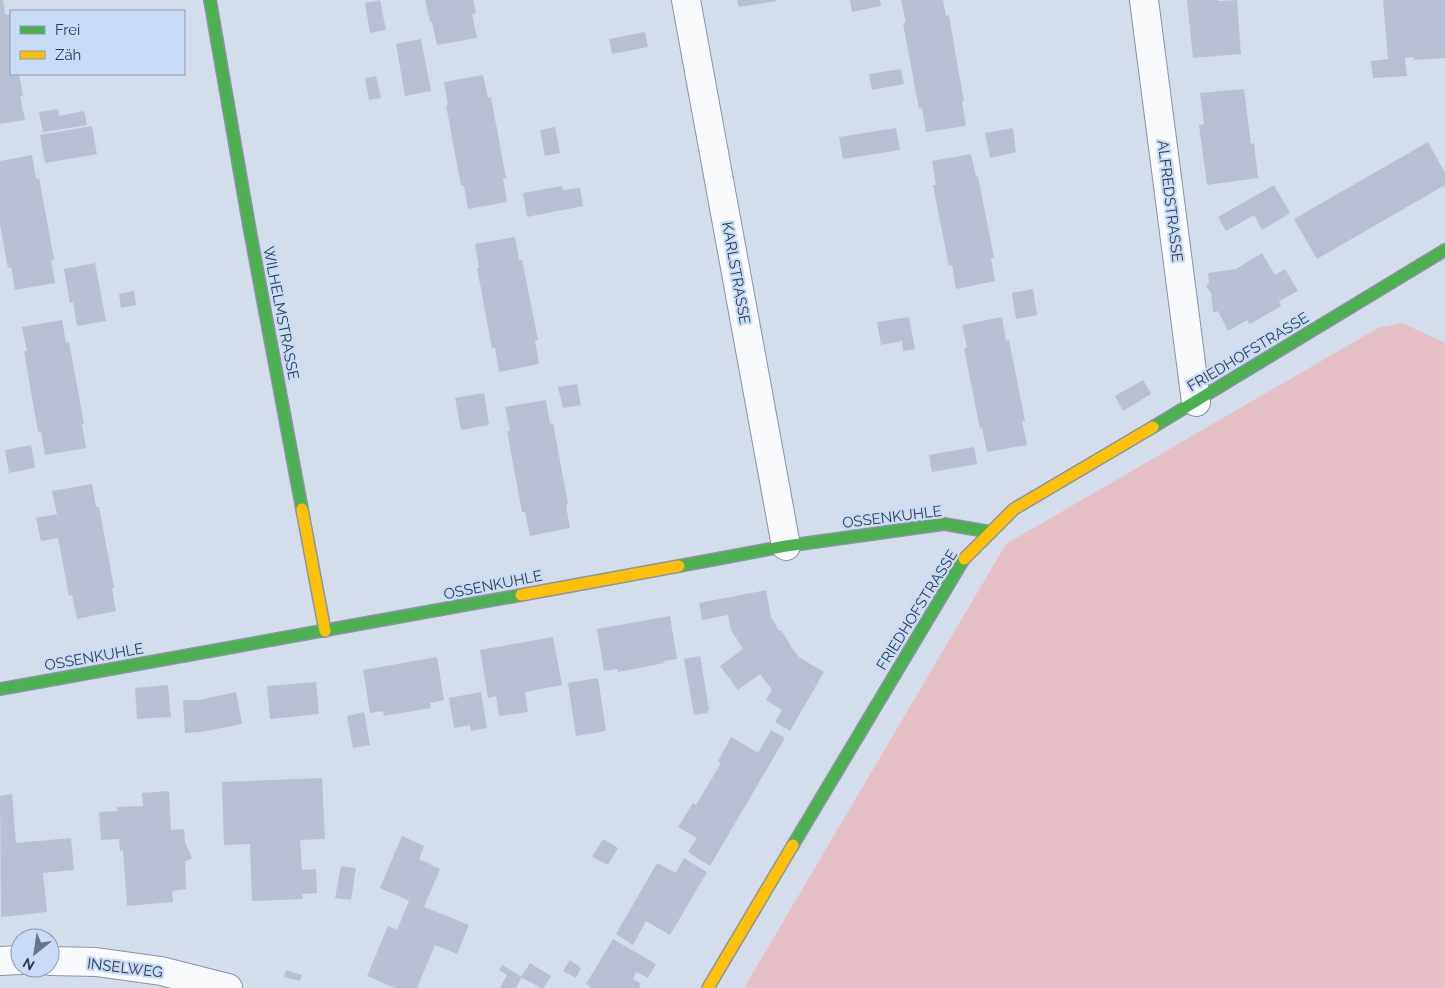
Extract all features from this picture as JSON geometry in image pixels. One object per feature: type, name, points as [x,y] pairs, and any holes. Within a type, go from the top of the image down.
[{"type":"street","name":"WILHELMSTRASSE","points":[[210,0],[250,231],[325,632]]},
{"type":"street","name":"KARLSTRASSE","points":[[686,0],[786,546]]},
{"type":"street","name":"ALFREDSTRASSE","points":[[1144,0],[1196,402]]},
{"type":"street","name":"FRIEDHOFSTRASSE","points":[[708,988],[964,559],[1014,509],[1196,402],[1445,250]]},
{"type":"street","name":"OSSENKUHLE","points":[[0,689],[325,632],[786,546],[944,524],[991,532]]},
{"type":"street","name":"INSELWEG","points":[[60,961],[96,962],[162,972],[228,988]]},
{"type":"shaded area","points":[[1402,323],[1445,343],[1445,988],[744,988],[1006,544],[1378,328]]},
{"type":"building","points":[[0,0],[3,0],[5,14],[10,15],[10,75],[19,75],[23,96],[20,96],[25,120],[0,124]]},
{"type":"building","points":[[380,0],[386,30],[370,33],[365,3]]},
{"type":"building","points":[[425,0],[473,0],[476,13],[472,14],[477,38],[437,45]]},
{"type":"building","points":[[737,0],[776,0],[776,1],[739,7]]},
{"type":"building","points":[[850,0],[880,0],[881,6],[852,12]]},
{"type":"building","points":[[901,0],[943,0],[946,16],[949,15],[964,101],[962,102],[966,126],[926,132],[922,108],[919,109],[903,23],[906,22]]},
{"type":"building","points":[[1187,0],[1237,0],[1241,54],[1193,58]]},
{"type":"building","points":[[1383,0],[1445,0],[1445,58],[1414,60],[1413,57],[1405,58],[1407,76],[1373,78],[1371,61],[1388,59]]},
{"type":"building","points":[[645,32],[648,47],[612,54],[609,39]]},
{"type":"building","points":[[421,39],[431,91],[405,96],[396,44]]},
{"type":"building","points":[[901,69],[904,84],[872,90],[869,74]]},
{"type":"building","points":[[483,75],[488,98],[491,97],[506,178],[503,179],[507,202],[468,209],[464,186],[461,186],[446,105],[448,105],[444,82]]},
{"type":"building","points":[[376,76],[381,98],[369,100],[365,78]]},
{"type":"building","points":[[1244,89],[1251,144],[1254,143],[1258,178],[1207,185],[1199,125],[1204,124],[1200,93]]},
{"type":"building","points":[[58,109],[59,116],[84,111],[87,125],[43,132],[39,112]]},
{"type":"building","points":[[92,126],[97,154],[45,163],[40,135]]},
{"type":"building","points":[[555,127],[560,153],[545,156],[540,130]]},
{"type":"building","points":[[896,128],[900,150],[843,159],[839,137]]},
{"type":"building","points":[[1013,128],[1016,152],[990,158],[985,133]]},
{"type":"building","points":[[1428,142],[1445,173],[1445,185],[1317,259],[1294,219]]},
{"type":"building","points":[[971,154],[976,177],[978,176],[994,258],[991,258],[995,281],[956,289],[952,265],[949,266],[933,185],[936,185],[932,161]]},
{"type":"building","points":[[32,155],[36,179],[39,178],[54,259],[51,260],[55,283],[15,290],[11,267],[8,268],[0,225],[0,161]]},
{"type":"building","points":[[1274,185],[1290,213],[1262,230],[1254,215],[1226,231],[1218,217]]},
{"type":"building","points":[[562,186],[563,190],[580,188],[583,206],[527,217],[523,193]]},
{"type":"building","points":[[515,237],[519,260],[522,260],[538,340],[535,341],[539,364],[499,372],[495,348],[492,348],[477,268],[479,268],[475,244]]},
{"type":"building","points":[[1262,253],[1275,275],[1285,269],[1298,291],[1279,301],[1281,306],[1250,324],[1247,320],[1228,331],[1218,311],[1213,313],[1211,293],[1206,286],[1209,284],[1208,273],[1236,269]]},
{"type":"building","points":[[95,263],[106,321],[77,326],[73,302],[70,303],[64,269]]},
{"type":"building","points":[[1033,289],[1037,315],[1016,319],[1012,293]]},
{"type":"building","points":[[134,291],[136,305],[121,308],[119,294]]},
{"type":"building","points":[[909,317],[915,349],[903,351],[902,341],[881,345],[877,322]]},
{"type":"building","points":[[1002,317],[1006,341],[1009,340],[1025,421],[1022,421],[1027,445],[987,452],[982,428],[980,429],[964,348],[967,348],[962,325]]},
{"type":"building","points":[[62,320],[66,343],[69,342],[84,424],[82,424],[86,448],[45,455],[41,432],[38,432],[24,351],[27,351],[22,327]]},
{"type":"building","points":[[1143,380],[1151,394],[1123,411],[1115,396]]},
{"type":"building","points":[[577,384],[581,405],[563,408],[558,387]]},
{"type":"building","points":[[484,393],[489,425],[461,430],[455,398]]},
{"type":"building","points":[[546,400],[550,424],[553,423],[568,504],[566,505],[570,528],[530,536],[525,512],[522,512],[507,431],[510,431],[505,407]]},
{"type":"building","points":[[31,445],[35,468],[9,473],[5,450]]},
{"type":"building","points":[[974,447],[977,464],[932,472],[929,455]]},
{"type":"building","points":[[92,484],[96,507],[99,507],[114,587],[112,588],[116,611],[77,619],[72,595],[69,596],[58,538],[41,541],[36,518],[57,514],[52,491]]},
{"type":"building","points":[[766,590],[771,617],[779,631],[781,630],[800,658],[824,672],[790,731],[775,722],[782,710],[766,700],[772,690],[760,674],[738,690],[720,666],[743,649],[731,630],[728,615],[702,620],[699,603]]},
{"type":"building","points":[[670,616],[677,659],[618,672],[617,669],[604,671],[597,629]]},
{"type":"building","points":[[553,637],[562,685],[525,692],[528,712],[499,716],[496,696],[488,698],[480,650]]},
{"type":"building","points":[[700,656],[709,709],[707,713],[694,715],[684,659]]},
{"type":"building","points":[[437,657],[444,700],[430,703],[431,708],[384,716],[383,711],[370,713],[363,670]]},
{"type":"building","points":[[598,678],[606,731],[576,736],[568,683]]},
{"type":"building","points":[[316,682],[319,714],[270,719],[267,686]]},
{"type":"building","points":[[168,685],[171,717],[137,719],[135,688]]},
{"type":"building","points":[[236,692],[242,724],[201,732],[185,733],[183,700],[199,700]]},
{"type":"building","points":[[481,692],[487,728],[471,731],[470,725],[454,728],[449,698]]},
{"type":"building","points":[[364,712],[370,745],[353,748],[347,716]]},
{"type":"building","points":[[771,730],[785,738],[710,866],[688,852],[697,838],[678,827],[693,803],[696,805],[721,763],[718,761],[731,737],[758,753]]},
{"type":"building","points":[[322,778],[325,839],[300,840],[302,870],[316,869],[317,893],[302,894],[303,899],[252,901],[250,844],[224,845],[222,782]]},
{"type":"building","points":[[169,791],[171,830],[184,829],[185,843],[192,858],[185,862],[186,889],[172,891],[173,902],[127,906],[123,850],[120,851],[119,839],[101,840],[99,812],[117,811],[117,807],[143,806],[142,793]]},
{"type":"building","points":[[12,794],[16,843],[71,838],[74,870],[43,873],[47,912],[1,917],[0,796]]},
{"type":"building","points":[[402,836],[424,846],[419,859],[440,869],[424,907],[469,925],[457,954],[435,945],[417,988],[395,988],[367,976],[388,926],[397,930],[409,901],[380,888]]},
{"type":"building","points":[[603,839],[618,848],[608,865],[592,857]]},
{"type":"building","points":[[684,858],[707,872],[670,935],[646,921],[633,945],[616,934],[657,863],[676,873]]},
{"type":"building","points":[[341,866],[356,868],[351,900],[335,898]]},
{"type":"building","points":[[613,939],[656,964],[648,978],[636,972],[633,979],[641,984],[639,988],[589,988],[590,986],[586,984]]},
{"type":"building","points":[[570,960],[581,968],[576,978],[563,971]]},
{"type":"building","points":[[530,963],[551,976],[544,988],[521,977]]},
{"type":"building","points":[[502,965],[522,977],[516,988],[500,988],[507,975],[499,970]]},
{"type":"building","points":[[286,970],[302,975],[300,981],[284,977]]},
{"type":"traffic: fast","points":[[210,0],[250,231],[302,509]]},
{"type":"traffic: fast","points":[[1153,427],[1445,250]]},
{"type":"traffic: fast","points":[[679,566],[786,546],[944,524],[991,532]]},
{"type":"traffic: fast","points":[[793,845],[964,559]]},
{"type":"traffic: fast","points":[[0,689],[521,595]]},
{"type":"traffic: slow","points":[[964,559],[1014,509],[1153,427]]},
{"type":"traffic: slow","points":[[302,509],[325,631]]},
{"type":"traffic: slow","points":[[521,595],[679,566]]},
{"type":"traffic: slow","points":[[708,988],[793,845]]}]
